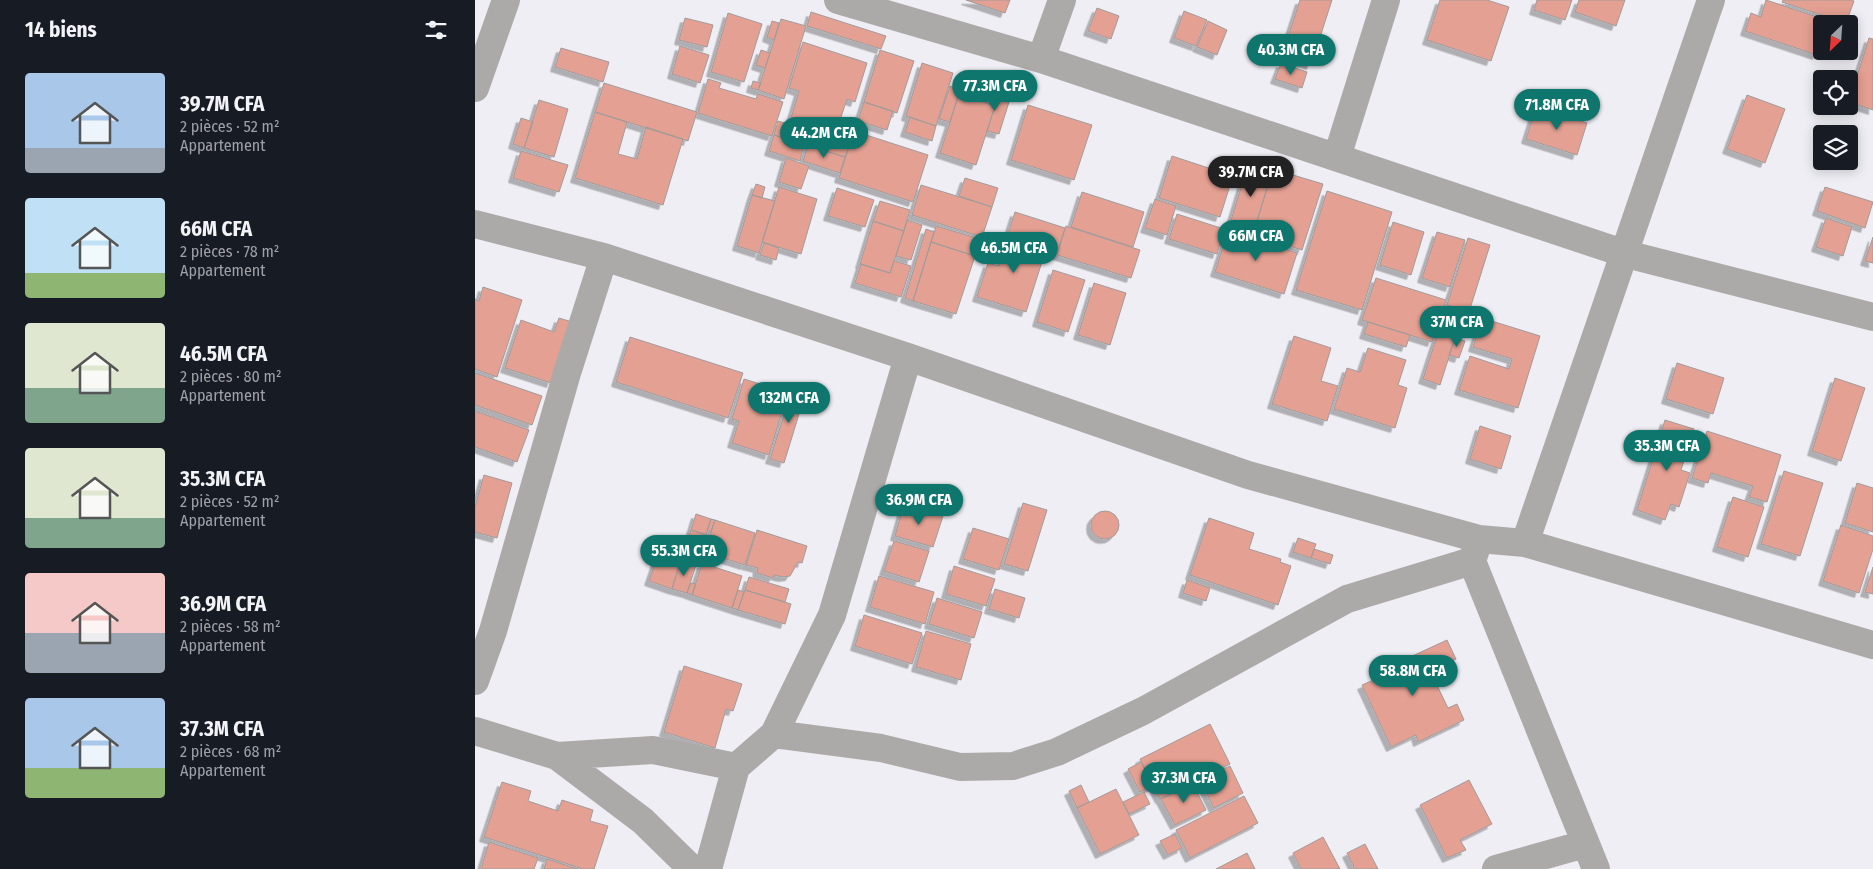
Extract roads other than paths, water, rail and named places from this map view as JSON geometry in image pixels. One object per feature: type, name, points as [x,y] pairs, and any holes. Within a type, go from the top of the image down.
[{"type":"street","points":[[475,88],[507,0]]},
{"type":"street","points":[[838,0],[1041,59],[1626,254],[1873,318]]},
{"type":"street","points":[[1041,59],[1062,0]]},
{"type":"street","points":[[1337,157],[1386,0]]},
{"type":"street","points":[[1525,542],[1626,254],[1711,0]]},
{"type":"street","points":[[475,224],[604,257],[908,357],[1248,475],[1475,550]]},
{"type":"street","points":[[475,681],[493,631],[564,382],[604,257]]},
{"type":"street","points":[[708,869],[736,768],[774,734],[832,615],[908,357]]},
{"type":"street","points":[[774,734],[881,748],[960,767],[1013,766],[1057,752],[1143,711],[1347,599],[1475,550],[1525,542],[1873,645]]},
{"type":"street","points":[[1475,550],[1596,869]]},
{"type":"street","points":[[475,731],[557,756],[643,821],[692,869]]},
{"type":"street","points":[[557,756],[653,750],[736,768]]},
{"type":"street","points":[[1496,869],[1585,844]]}]
